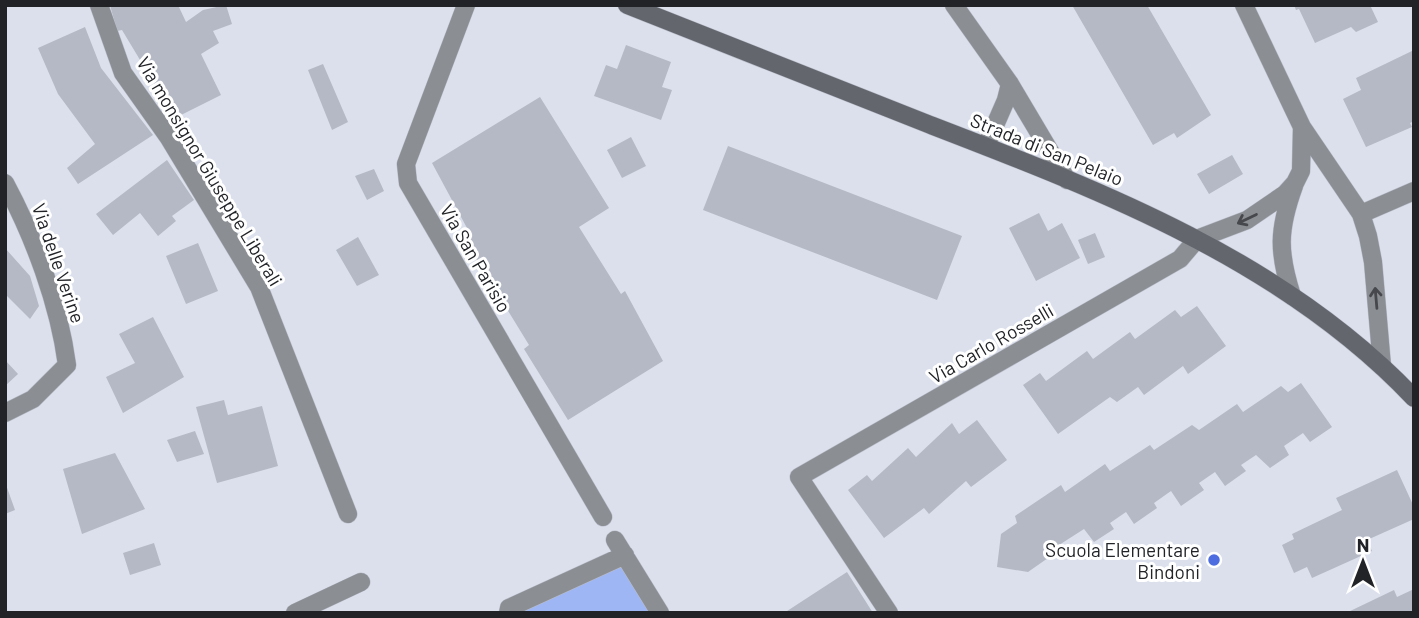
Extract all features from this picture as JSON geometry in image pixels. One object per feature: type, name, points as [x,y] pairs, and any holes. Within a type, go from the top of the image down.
[{"type":"main road","name":"Strada di San Pelaio","points":[[627,5],[1114,198],[1197,239],[1322,317],[1382,366],[1414,398]]},
{"type":"street","name":"Via monsignor Giuseppe Liberali","points":[[99,5],[123,72],[169,138],[259,287],[348,514]]},
{"type":"street","name":"Via San Parisio","points":[[466,5],[406,164],[408,183],[603,517]]},
{"type":"street","points":[[954,5],[1010,84],[1067,180]]},
{"type":"street","points":[[1244,5],[1302,127],[1361,214],[1373,262],[1382,366]]},
{"type":"street","points":[[986,146],[1010,84]]},
{"type":"street","points":[[1292,296],[1282,264],[1281,232],[1301,171],[1302,127]]},
{"type":"street","name":"Via delle Verine","points":[[5,183],[23,216],[62,330],[67,365],[33,399],[5,413]]},
{"type":"street","points":[[1197,239],[1247,220],[1285,194],[1295,183]]},
{"type":"street","points":[[1361,214],[1414,191]]},
{"type":"street","name":"Via Carlo Rosselli","points":[[889,613],[799,477],[1180,259],[1197,239]]},
{"type":"street","points":[[508,613],[509,608],[620,547],[660,613]]},
{"type":"street","points":[[296,613],[361,582]]},
{"type":"shaded area","points":[[625,555],[660,613],[508,613]]},
{"type":"building","points":[[110,5],[178,5],[186,22],[203,10],[226,5],[232,24],[213,31],[219,43],[201,54],[221,95],[175,118],[122,30],[117,31]]},
{"type":"building","points":[[1072,5],[1147,5],[1211,115],[1177,138],[1174,133],[1153,145]]},
{"type":"building","points":[[1294,5],[1370,5],[1378,22],[1356,32],[1351,27],[1315,43],[1299,9],[1296,10]]},
{"type":"building","points":[[85,27],[101,68],[153,135],[78,184],[67,168],[95,144],[58,94],[38,48]]},
{"type":"building","points":[[626,45],[671,62],[662,87],[672,90],[661,120],[594,96],[606,65],[617,69]]},
{"type":"building","points":[[1414,50],[1414,121],[1410,123],[1412,127],[1366,147],[1343,99],[1361,90],[1356,78]]},
{"type":"building","points":[[323,64],[348,122],[332,130],[308,70]]},
{"type":"building","points":[[540,97],[609,208],[579,227],[621,294],[625,291],[663,361],[568,420],[524,349],[529,345],[461,234],[467,228],[432,163]]},
{"type":"building","points":[[631,137],[646,166],[622,178],[607,150]]},
{"type":"building","points":[[728,146],[962,236],[937,300],[703,210]]},
{"type":"building","points":[[1232,155],[1243,174],[1209,194],[1197,174]]},
{"type":"building","points":[[167,160],[194,200],[172,216],[176,221],[158,236],[140,213],[113,235],[96,214]]},
{"type":"building","points":[[374,169],[384,191],[367,200],[355,176]]},
{"type":"building","points":[[1039,213],[1048,231],[1062,223],[1080,258],[1036,281],[1009,228]]},
{"type":"building","points":[[1095,233],[1105,257],[1088,264],[1078,240]]},
{"type":"building","points":[[358,237],[379,275],[357,286],[336,250]]},
{"type":"building","points":[[198,243],[218,291],[186,304],[166,256]]},
{"type":"building","points":[[5,248],[30,276],[39,306],[30,319],[5,294]]},
{"type":"building","points":[[1197,306],[1226,346],[1188,374],[1183,366],[1144,395],[1138,387],[1117,402],[1110,397],[1058,434],[1023,385],[1040,373],[1046,381],[1087,351],[1093,359],[1130,332],[1135,339],[1175,310],[1181,317]]},
{"type":"building","points":[[153,317],[184,377],[123,413],[106,377],[135,363],[119,334]]},
{"type":"building","points":[[5,360],[18,374],[5,386]]},
{"type":"building","points":[[1301,383],[1332,427],[1310,442],[1303,433],[1284,446],[1289,455],[1270,468],[1256,455],[1241,465],[1246,471],[1225,486],[1215,472],[1199,483],[1204,490],[1181,506],[1171,491],[1154,503],[1157,508],[1134,524],[1126,512],[1110,523],[1114,529],[1094,542],[1084,529],[1045,554],[1048,558],[1028,572],[997,567],[1001,534],[1017,523],[1015,516],[1061,485],[1065,492],[1105,464],[1110,471],[1150,445],[1154,450],[1192,425],[1199,430],[1237,404],[1243,412],[1281,386],[1288,392]]},
{"type":"building","points":[[224,400],[228,415],[262,406],[278,466],[217,483],[196,407]]},
{"type":"building","points":[[977,420],[1007,460],[971,487],[966,481],[929,514],[924,508],[884,538],[848,490],[867,475],[872,481],[908,448],[916,457],[952,423],[959,434]]},
{"type":"building","points":[[195,431],[204,454],[177,462],[167,440]]},
{"type":"building","points":[[115,453],[145,509],[82,534],[63,469]]},
{"type":"building","points":[[1397,470],[1414,507],[1414,519],[1367,540],[1372,551],[1312,578],[1307,567],[1294,573],[1282,545],[1294,539],[1292,534],[1342,510],[1336,498]]},
{"type":"building","points":[[5,482],[15,510],[5,514]]},
{"type":"building","points":[[154,543],[161,565],[130,575],[123,553]]},
{"type":"building","points":[[847,572],[873,613],[784,613]]},
{"type":"building","points":[[1414,589],[1414,613],[1346,613],[1394,590],[1397,597]]},
{"type":"place","name":"Scuola Elementare Bindoni","points":[[1214,560]]}]
